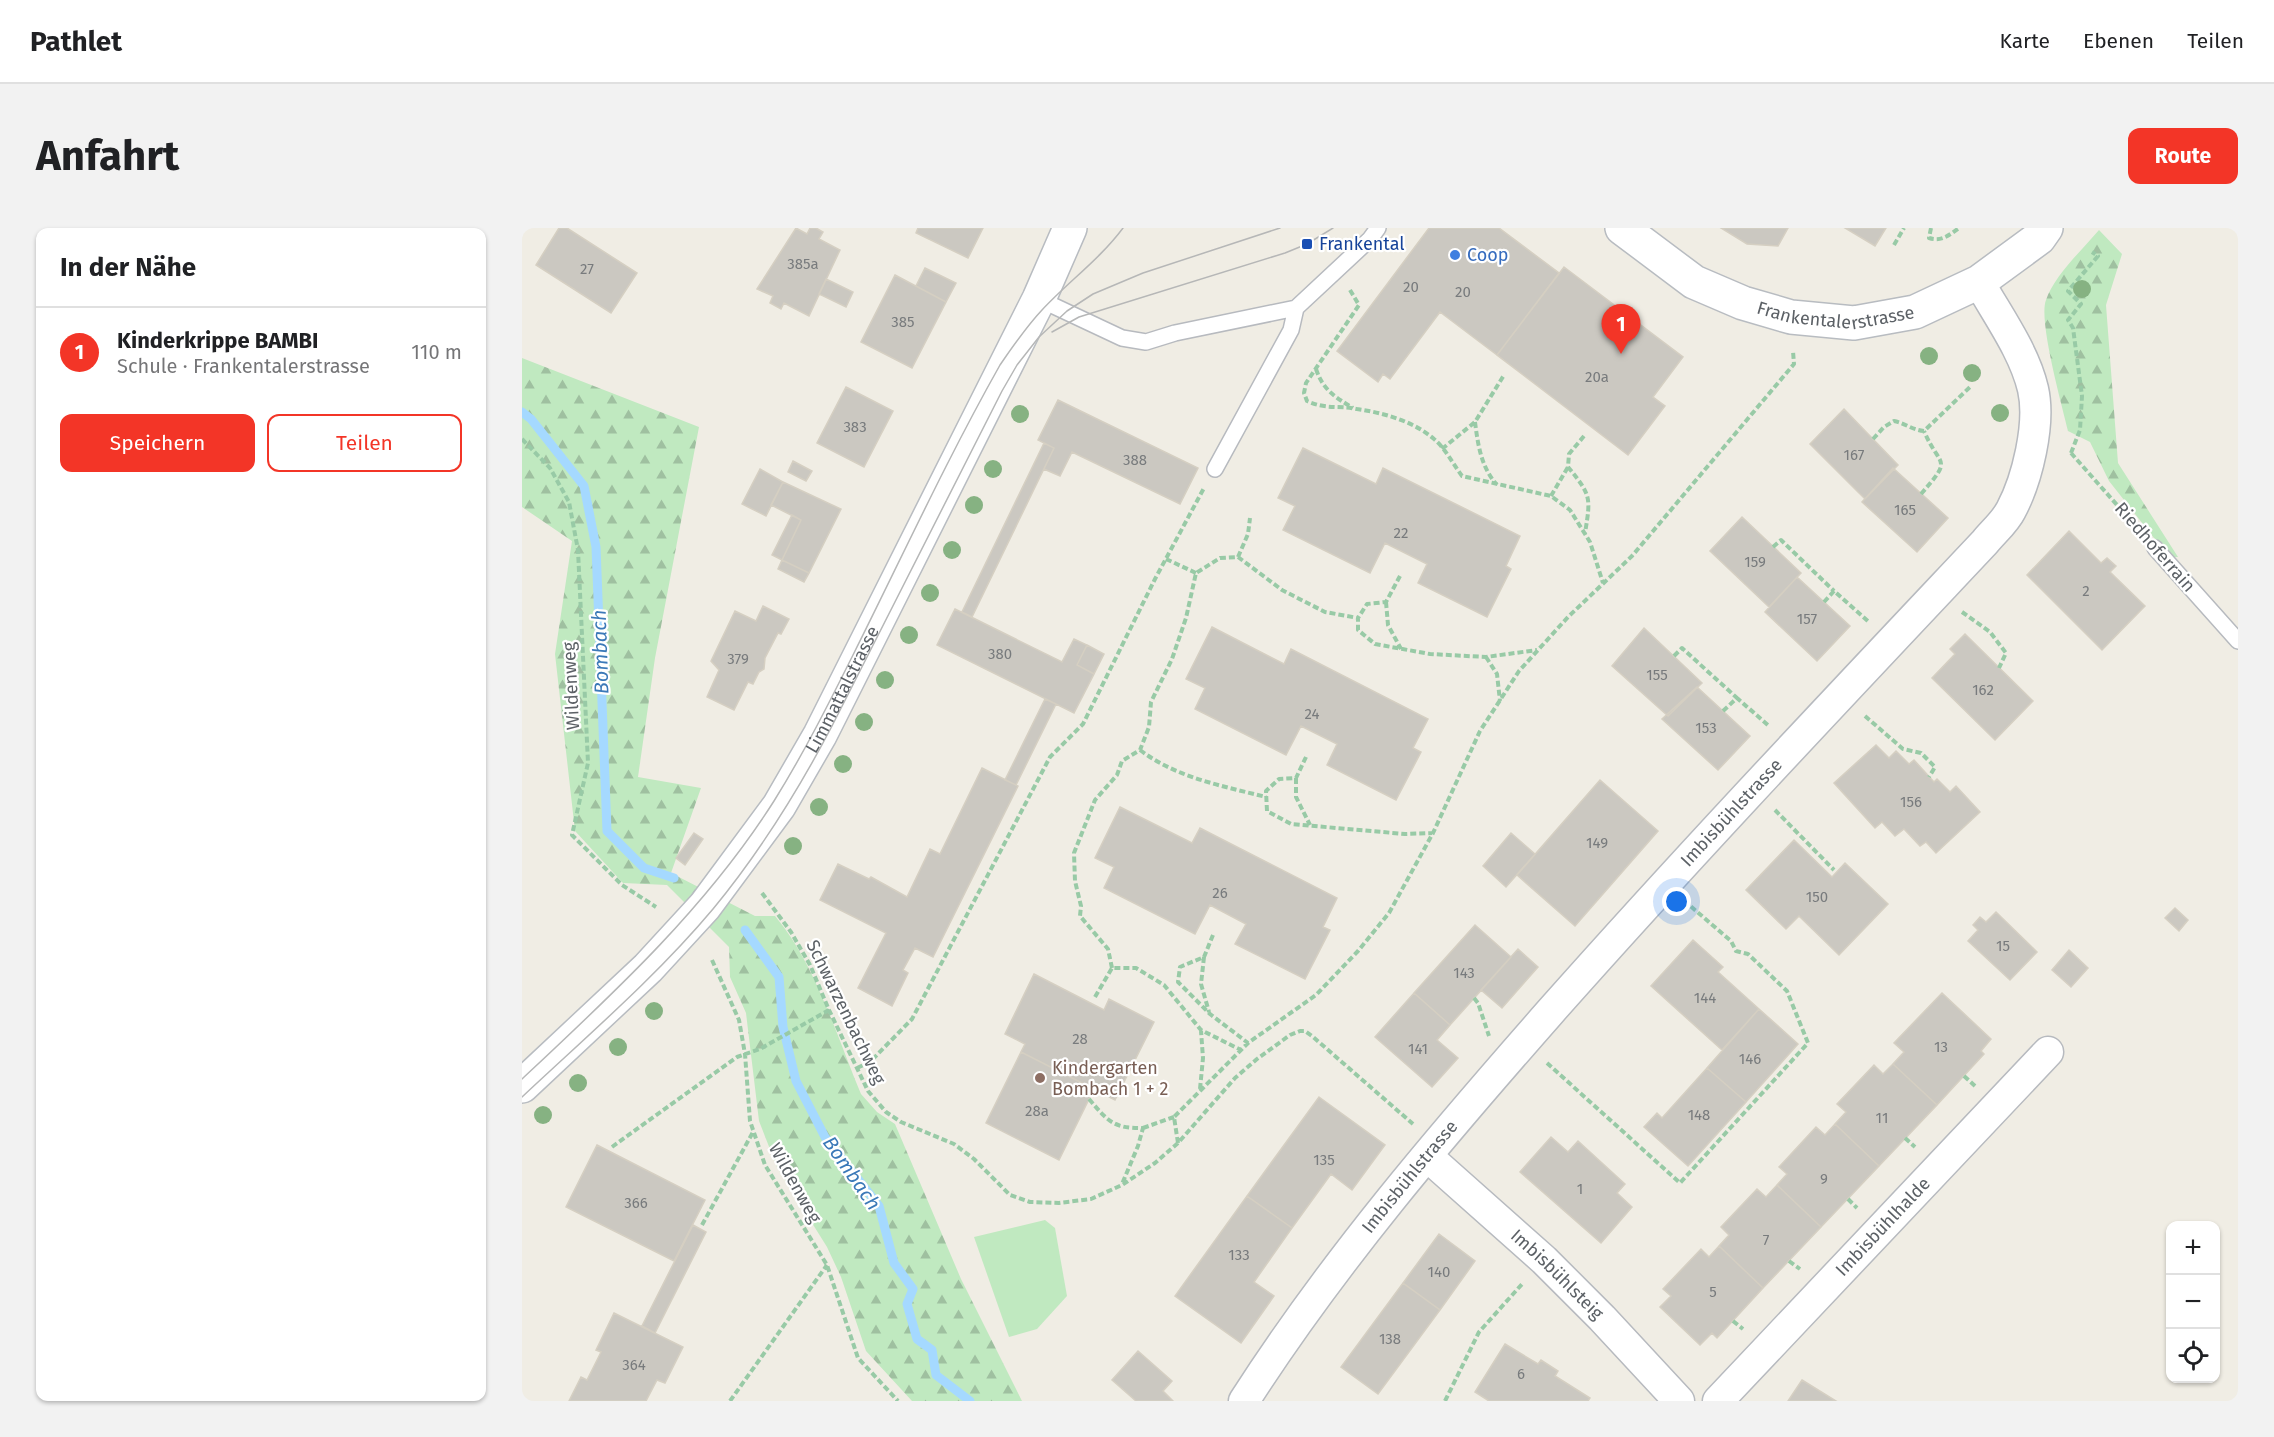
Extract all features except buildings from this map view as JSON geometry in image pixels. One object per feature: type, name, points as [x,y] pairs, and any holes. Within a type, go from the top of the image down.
[{"type":"main road","name":"Limmattalstrasse","points":[[522,1086],[648,968],[705,906],[779,806],[820,735],[1039,299],[1070,228]]},
{"type":"main road","name":"Frankentalerstrasse","points":[[1622,228],[1694,282],[1743,303],[1791,317],[1854,323],[1915,312],[1979,282],[2039,238],[2046,228]]},
{"type":"street","name":"Imbisbühlstrasse","points":[[1244,1401],[1365,1230],[1477,1094],[1651,898],[1985,542],[2010,512],[2024,481],[2031,445],[2035,419],[2033,390],[2022,358],[1979,282]]},
{"type":"street","name":"Imbisbühlhalde","points":[[1718,1401],[2048,1052]]},
{"type":"street","name":"Imbisbühlsteig","points":[[1432,1150],[1602,1318],[1679,1401]]},
{"type":"lane","points":[[1039,299],[1122,338],[1146,342],[1175,333],[1296,308],[1370,239],[1378,228]]},
{"type":"lane","points":[[1215,469],[1291,330],[1296,308]]},
{"type":"lane","name":"Riedhoferrain","points":[[2155,548],[2238,641]]},
{"type":"path","points":[[1894,245],[1904,228]]},
{"type":"path","points":[[1931,228],[1929,238],[1936,240],[1945,238],[1959,228]]},
{"type":"path","name":"Riedhoferrain","points":[[2092,252],[2098,256],[2068,291],[2081,304],[2068,320],[2073,328],[2082,396],[2080,430],[2072,453],[2155,548]]},
{"type":"path","points":[[1350,290],[1359,305],[1306,383],[1304,393],[1307,401],[1334,409],[1354,408],[1383,414],[1413,424],[1435,440],[1462,476],[1551,496],[1570,510],[1585,533],[1603,583]]},
{"type":"path","points":[[1089,1099],[1108,1122],[1126,1128],[1143,1128],[1174,1117],[1248,1043],[1316,995],[1358,951],[1389,913],[1433,833],[1480,731],[1519,670],[1632,556],[1794,364]]},
{"type":"path","points":[[1316,369],[1321,382],[1328,391],[1354,408]]},
{"type":"path","points":[[1442,449],[1475,422],[1504,375]]},
{"type":"path","points":[[1873,439],[1884,427],[1894,421],[1902,422],[1914,430],[1924,431],[1970,387]]},
{"type":"path","points":[[1475,422],[1479,452],[1489,476],[1497,485]]},
{"type":"path","points":[[1922,494],[1939,474],[1942,466],[1940,456],[1924,431]]},
{"type":"path","points":[[1551,496],[1568,467],[1569,454],[1584,436]]},
{"type":"path","name":"Wildenweg","points":[[522,439],[550,468],[569,502],[578,550],[588,763],[572,835],[622,885],[656,907]]},
{"type":"path","points":[[1568,467],[1583,485],[1590,501],[1585,533]]},
{"type":"path","points":[[857,1068],[870,1062],[912,1019],[1050,757],[1083,724],[1155,579],[1215,469]]},
{"type":"path","points":[[1238,556],[1248,534],[1250,518]]},
{"type":"path","points":[[1773,547],[1781,540],[1876,628]]},
{"type":"path","points":[[1095,997],[1112,968],[1108,949],[1080,916],[1081,906],[1075,881],[1074,853],[1095,800],[1117,775],[1122,761],[1140,750],[1149,727],[1151,702],[1172,659],[1186,618],[1196,573],[1220,558],[1238,556],[1290,594],[1325,612],[1358,618]]},
{"type":"path","points":[[1166,559],[1196,573]]},
{"type":"path","points":[[1400,576],[1386,602],[1388,625],[1401,649]]},
{"type":"path","points":[[1824,602],[1834,591]]},
{"type":"path","points":[[1386,602],[1367,604],[1358,618],[1358,630],[1374,644],[1430,654],[1486,657],[1538,650]]},
{"type":"path","points":[[1954,607],[1990,632],[2006,653],[1999,668]]},
{"type":"path","points":[[1674,656],[1682,648],[1770,727]]},
{"type":"path","points":[[1486,657],[1497,674],[1500,701]]},
{"type":"path","points":[[1723,711],[1737,698]]},
{"type":"path","points":[[1865,717],[1903,749],[1921,753],[1935,768],[1929,777]]},
{"type":"path","points":[[1140,750],[1158,764],[1198,779],[1266,797]]},
{"type":"path","points":[[1306,757],[1296,778],[1296,797],[1310,825]]},
{"type":"path","points":[[1296,778],[1279,779],[1266,791],[1268,811],[1291,824],[1405,834],[1433,833]]},
{"type":"path","points":[[1775,810],[1834,870]]},
{"type":"path","name":"Schwarzenbachweg","points":[[762,893],[791,932],[810,964],[829,1010],[868,1091],[886,1112],[901,1122],[954,1144],[974,1159],[1010,1195],[1030,1202],[1059,1203],[1091,1199],[1122,1185],[1155,1163],[1179,1143],[1235,1078],[1290,1035],[1300,1031],[1305,1031],[1312,1036],[1432,1150]]},
{"type":"path","points":[[1560,1075],[1680,1183],[1808,1043],[1787,991],[1748,954],[1736,951],[1731,941],[1687,904]]},
{"type":"path","points":[[1210,1014],[1201,984],[1204,957],[1213,935]]},
{"type":"path","points":[[1204,957],[1180,967],[1178,982],[1210,1014],[1248,1043]]},
{"type":"path","name":"Wildenweg","points":[[712,960],[740,1020],[750,1121],[765,1165],[827,1264],[858,1358],[898,1401]]},
{"type":"path","points":[[1112,968],[1136,968],[1164,985],[1201,1030],[1241,1050]]},
{"type":"path","points":[[1474,998],[1478,1003],[1490,1039]]},
{"type":"path","points":[[612,1147],[737,1056],[760,1048],[829,1010]]},
{"type":"path","points":[[1200,1090],[1203,1058],[1201,1030]]},
{"type":"path","points":[[1964,1076],[1970,1081]]},
{"type":"path","points":[[1174,1117],[1179,1143]]},
{"type":"path","points":[[1122,1185],[1143,1128]]},
{"type":"path","points":[[702,1225],[753,1131]]},
{"type":"path","points":[[1905,1138],[1911,1143]]},
{"type":"path","points":[[1848,1199],[1854,1205]]},
{"type":"path","points":[[1445,1401],[1479,1332],[1544,1260]]},
{"type":"path","points":[[1789,1261],[1799,1269]]},
{"type":"path","points":[[730,1401],[827,1264]]},
{"type":"green space","points":[[2099,230],[2122,254],[2106,305],[2118,463],[2178,557],[2169,557],[2109,481],[2090,442],[2068,431],[2056,383],[2045,325],[2046,300],[2055,282]]},
{"type":"green space","points":[[522,358],[699,427],[655,658],[638,777],[701,788],[671,873],[755,916],[775,916],[789,935],[824,1001],[861,1094],[877,1112],[895,1124],[961,1279],[1022,1401],[912,1401],[866,1351],[841,1277],[827,1247],[777,1167],[759,1121],[746,1013],[730,977],[729,947],[667,885],[623,883],[575,831],[555,654],[572,541],[522,507]]},
{"type":"green space","points":[[1045,1220],[1055,1228],[1067,1296],[1037,1329],[1009,1337],[974,1237]]},
{"type":"waterway","name":"Bombach","points":[[522,412],[531,419],[584,486],[596,547],[607,831],[644,868],[674,878]]},
{"type":"waterway","name":"Bombach","points":[[745,930],[779,977],[783,1027],[796,1081],[825,1137],[879,1206],[894,1263],[913,1289],[907,1304],[917,1339],[932,1350],[936,1375],[970,1401]]},
{"type":"tram line","points":[[522,1079],[657,948],[689,913],[747,840],[774,801],[816,728],[943,472],[1000,365],[1036,316],[1104,250],[1123,228]]},
{"type":"tram line","points":[[522,1097],[620,1006],[691,934],[713,909],[762,843],[806,774],[832,726],[1002,391],[1017,365],[1039,337],[1067,311],[1093,294],[1143,273],[1280,228]]},
{"type":"tram line","points":[[1052,332],[1079,317],[1285,253],[1307,244],[1333,228]]},
{"type":"place","name":"Frankental","points":[[1307,244]]},
{"type":"place","name":"Coop","points":[[1455,255]]},
{"type":"place","name":"Kinderkrippe BAMBI","points":[[1621,354]]},
{"type":"place","name":"Kindergarten Bombach 1 + 2","points":[[1040,1078]]}]
